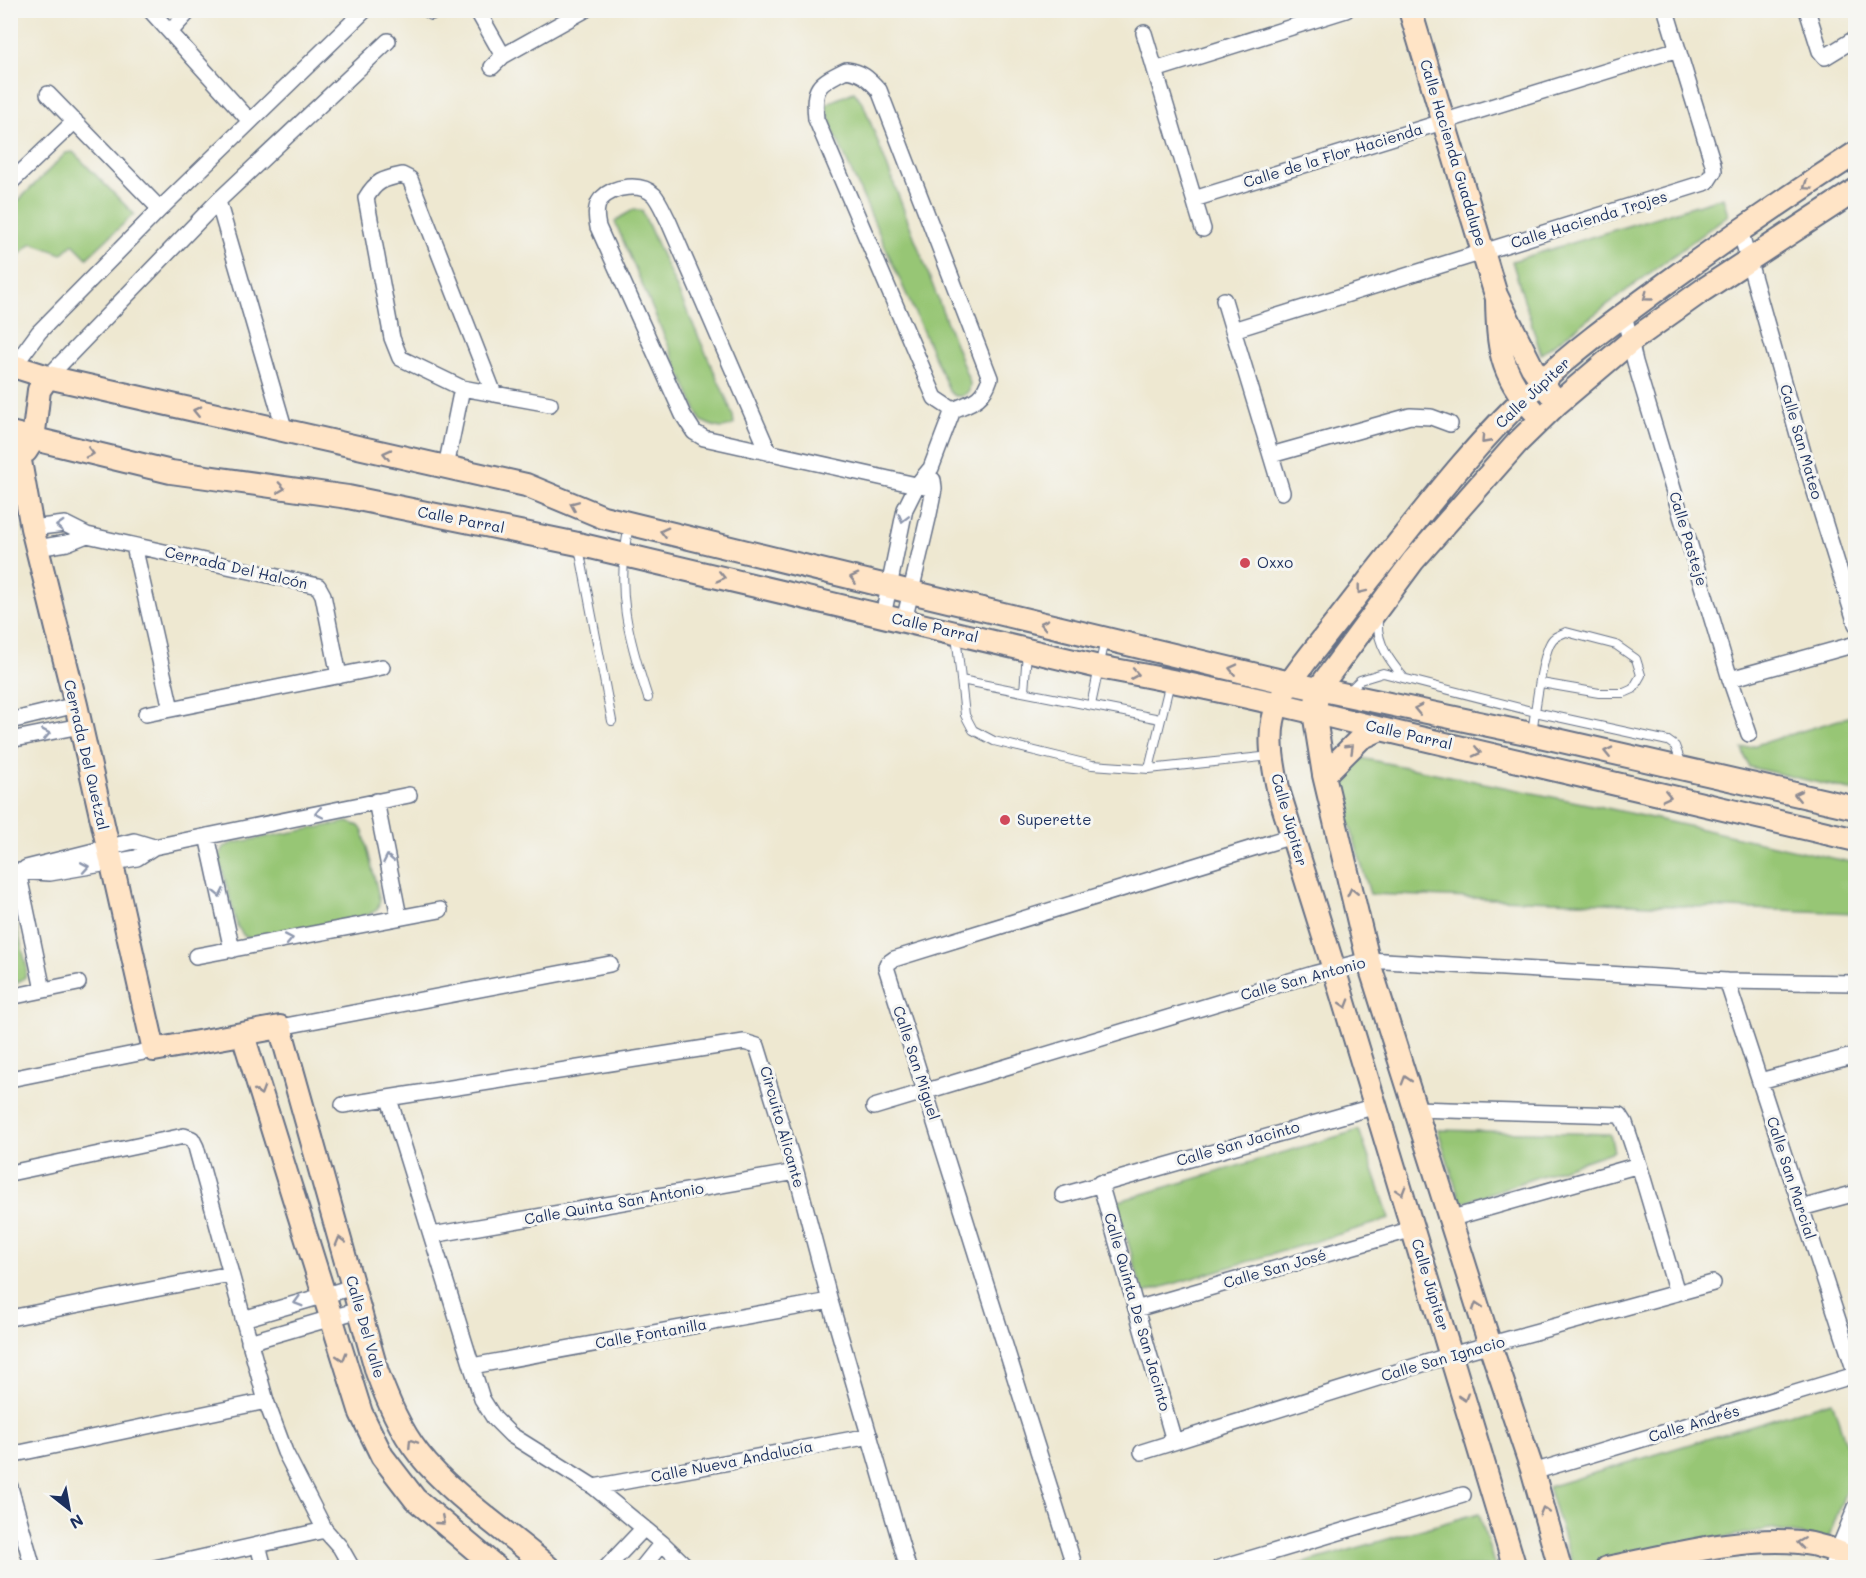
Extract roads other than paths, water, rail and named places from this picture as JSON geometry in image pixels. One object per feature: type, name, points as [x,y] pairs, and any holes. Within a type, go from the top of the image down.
[{"type":"street","points":[[150,10],[250,121]]},
{"type":"street","points":[[170,32],[190,10]]},
{"type":"street","points":[[12,370],[39,332],[160,209],[365,10]]},
{"type":"street","points":[[477,10],[498,62],[585,10]]},
{"type":"street","points":[[1155,70],[1346,10]]},
{"type":"street","name":"Calle Hacienda Guadalupe","points":[[1410,10],[1496,296],[1541,381],[1558,403]]},
{"type":"street","points":[[1807,10],[1820,51],[1825,57],[1856,39]]},
{"type":"street","name":"Calle Hacienda Trojes","points":[[1233,330],[1707,182],[1714,171],[1713,164],[1667,14]]},
{"type":"street","points":[[1143,33],[1203,229]]},
{"type":"street","points":[[22,439],[39,390],[48,376],[218,201],[388,41]]},
{"type":"street","name":"Calle de la Flor Hacienda","points":[[1194,199],[1678,50]]},
{"type":"street","points":[[894,619],[900,590],[905,509],[916,485],[931,468],[953,410],[977,400],[987,388],[990,378],[879,90],[866,75],[846,70],[823,81],[814,98],[816,119],[935,398],[953,410]]},
{"type":"street","points":[[48,94],[160,209]]},
{"type":"street","points":[[10,183],[75,121]]},
{"type":"street","name":"Calle Júpiter","points":[[1515,1568],[1279,793],[1271,740],[1277,705],[1290,683],[1428,507],[1484,440],[1541,381],[1624,314],[1740,230],[1856,153]]},
{"type":"street","points":[[494,394],[410,179],[402,175],[385,178],[373,186],[366,198],[392,338],[399,358],[462,388],[494,394],[550,404]]},
{"type":"street","points":[[769,453],[668,220],[654,195],[638,187],[614,191],[600,200],[597,210],[598,227],[687,423],[694,432],[704,438],[769,453],[934,489]]},
{"type":"street","name":"Calle Júpiter","points":[[1560,1568],[1533,1472],[1449,1219],[1368,960],[1324,775],[1314,712],[1319,688],[1380,604],[1471,495],[1540,419],[1630,342],[1748,260],[1856,190]]},
{"type":"street","points":[[218,201],[285,431]]},
{"type":"street","name":"Calle San Mateo","points":[[1740,230],[1806,463],[1856,624]]},
{"type":"street","name":"Calle Hacienda Guadalupe","points":[[1496,296],[1498,341],[1503,362],[1523,399],[1540,419]]},
{"type":"street","points":[[1224,300],[1282,492]]},
{"type":"street","name":"Calle Pasteje","points":[[1624,314],[1636,366],[1749,734]]},
{"type":"street","name":"Calle Parral","points":[[12,370],[48,376],[526,485],[603,517],[630,524],[1290,683],[1533,723],[1683,769],[1856,808]]},
{"type":"street","points":[[446,467],[462,388]]},
{"type":"street","points":[[1271,455],[1410,416],[1431,417],[1450,424]]},
{"type":"street","name":"Calle Parral","points":[[10,433],[22,439],[171,472],[348,497],[578,544],[1099,667],[1170,680],[1314,712],[1856,840]]},
{"type":"street","name":"Cerrada Del Quetzal","points":[[22,439],[20,461],[35,538],[78,715],[154,1050]]},
{"type":"street","points":[[894,619],[900,590],[934,489],[931,468]]},
{"type":"street","name":"Cerrada Del Halcón","points":[[35,538],[65,524],[87,535],[318,586],[323,595],[339,676]]},
{"type":"street","points":[[35,538],[67,543],[87,535]]},
{"type":"street","points":[[134,546],[171,709]]},
{"type":"street","points":[[1730,678],[1856,644]]},
{"type":"street","points":[[146,714],[382,667]]},
{"type":"street","points":[[10,721],[78,715]]},
{"type":"street","points":[[10,740],[78,715]]},
{"type":"street","points":[[1324,775],[1361,738],[1381,729]]},
{"type":"street","points":[[43,990],[14,872],[109,855],[134,841],[154,847],[409,795]]},
{"type":"street","points":[[376,801],[399,917]]},
{"type":"street","points":[[207,836],[232,950]]},
{"type":"street","name":"Calle San Miguel","points":[[1075,1568],[886,967],[889,962],[1292,836]]},
{"type":"street","points":[[196,956],[440,910]]},
{"type":"street","name":"Calle San Antonio","points":[[874,1107],[1368,960],[1727,981],[1856,983]]},
{"type":"street","points":[[10,1079],[610,964]]},
{"type":"street","name":"Calle San Marcial","points":[[1727,981],[1801,1208],[1850,1337],[1855,1375]]},
{"type":"street","points":[[10,997],[78,983]]},
{"type":"street","name":"Calle Del Valle","points":[[280,1027],[376,1372],[395,1417],[420,1455],[451,1486],[549,1568]]},
{"type":"street","name":"Calle Del Valle","points":[[243,1035],[361,1413],[382,1456],[416,1499],[496,1568]]},
{"type":"street","name":"Circuito Alicante","points":[[343,1105],[744,1041],[757,1046],[796,1172],[830,1301],[908,1568]]},
{"type":"street","points":[[1760,1081],[1856,1055]]},
{"type":"street","points":[[389,1099],[482,1399],[494,1418],[511,1435],[594,1487],[662,1543],[688,1568]]},
{"type":"street","name":"Calle San Jacinto","points":[[1063,1195],[1376,1106]]},
{"type":"street","points":[[1414,1109],[1620,1115],[1625,1123],[1639,1165],[1677,1293]]},
{"type":"street","points":[[10,1173],[184,1136],[192,1139],[266,1401],[285,1452],[325,1530],[340,1547],[352,1568]]},
{"type":"street","points":[[1449,1219],[1639,1165]]},
{"type":"street","name":"Calle Quinta San Antonio","points":[[432,1235],[796,1172]]},
{"type":"street","name":"Calle Quinta De San Jacinto","points":[[1100,1184],[1174,1441]]},
{"type":"street","points":[[1801,1208],[1856,1193]]},
{"type":"street","name":"Calle San José","points":[[1136,1309],[1413,1229]]},
{"type":"street","points":[[10,1318],[230,1274]]},
{"type":"street","name":"Calle San Ignacio","points":[[1142,1452],[1451,1355],[1713,1283]]},
{"type":"street","points":[[243,1318],[353,1287]]},
{"type":"street","name":"Calle Fontanilla","points":[[472,1366],[830,1301]]},
{"type":"street","points":[[249,1342],[359,1310]]},
{"type":"street","name":"Calle Andrés","points":[[1533,1472],[1855,1375]]},
{"type":"street","points":[[10,1455],[266,1401]]},
{"type":"street","name":"Calle Nueva Andalucía","points":[[594,1487],[870,1436]]},
{"type":"street","points":[[10,1487],[33,1568]]},
{"type":"street","points":[[1219,1568],[1462,1495]]},
{"type":"street","points":[[1606,1568],[1731,1545],[1769,1541],[1800,1542],[1841,1560],[1856,1507]]},
{"type":"street","points":[[606,1568],[644,1528]]},
{"type":"street","points":[[155,1568],[325,1530]]},
{"type":"street","points":[[642,1568],[662,1543]]},
{"type":"street","points":[[258,1545],[264,1568]]},
{"type":"lane","points":[[630,524],[623,554],[626,622],[633,654],[648,698]]},
{"type":"lane","points":[[578,544],[612,721]]},
{"type":"lane","points":[[1380,604],[1377,630],[1388,657],[1405,680]]},
{"type":"lane","points":[[1346,693],[1360,680],[1383,673],[1533,723],[1540,683],[1546,651],[1553,639],[1566,632],[1616,645],[1636,659],[1641,675],[1633,689],[1624,693],[1599,693],[1578,687],[1540,683]]},
{"type":"lane","points":[[956,634],[965,715],[973,730],[994,741],[1092,765],[1149,769],[1272,756]]},
{"type":"lane","points":[[1091,705],[1105,638]]},
{"type":"lane","points":[[1024,692],[1028,650]]},
{"type":"lane","points":[[961,680],[1160,719]]},
{"type":"lane","points":[[1149,769],[1170,680]]},
{"type":"place","name":"Oxxo","points":[[1245,563]]},
{"type":"place","name":"Superette","points":[[1005,820]]}]
